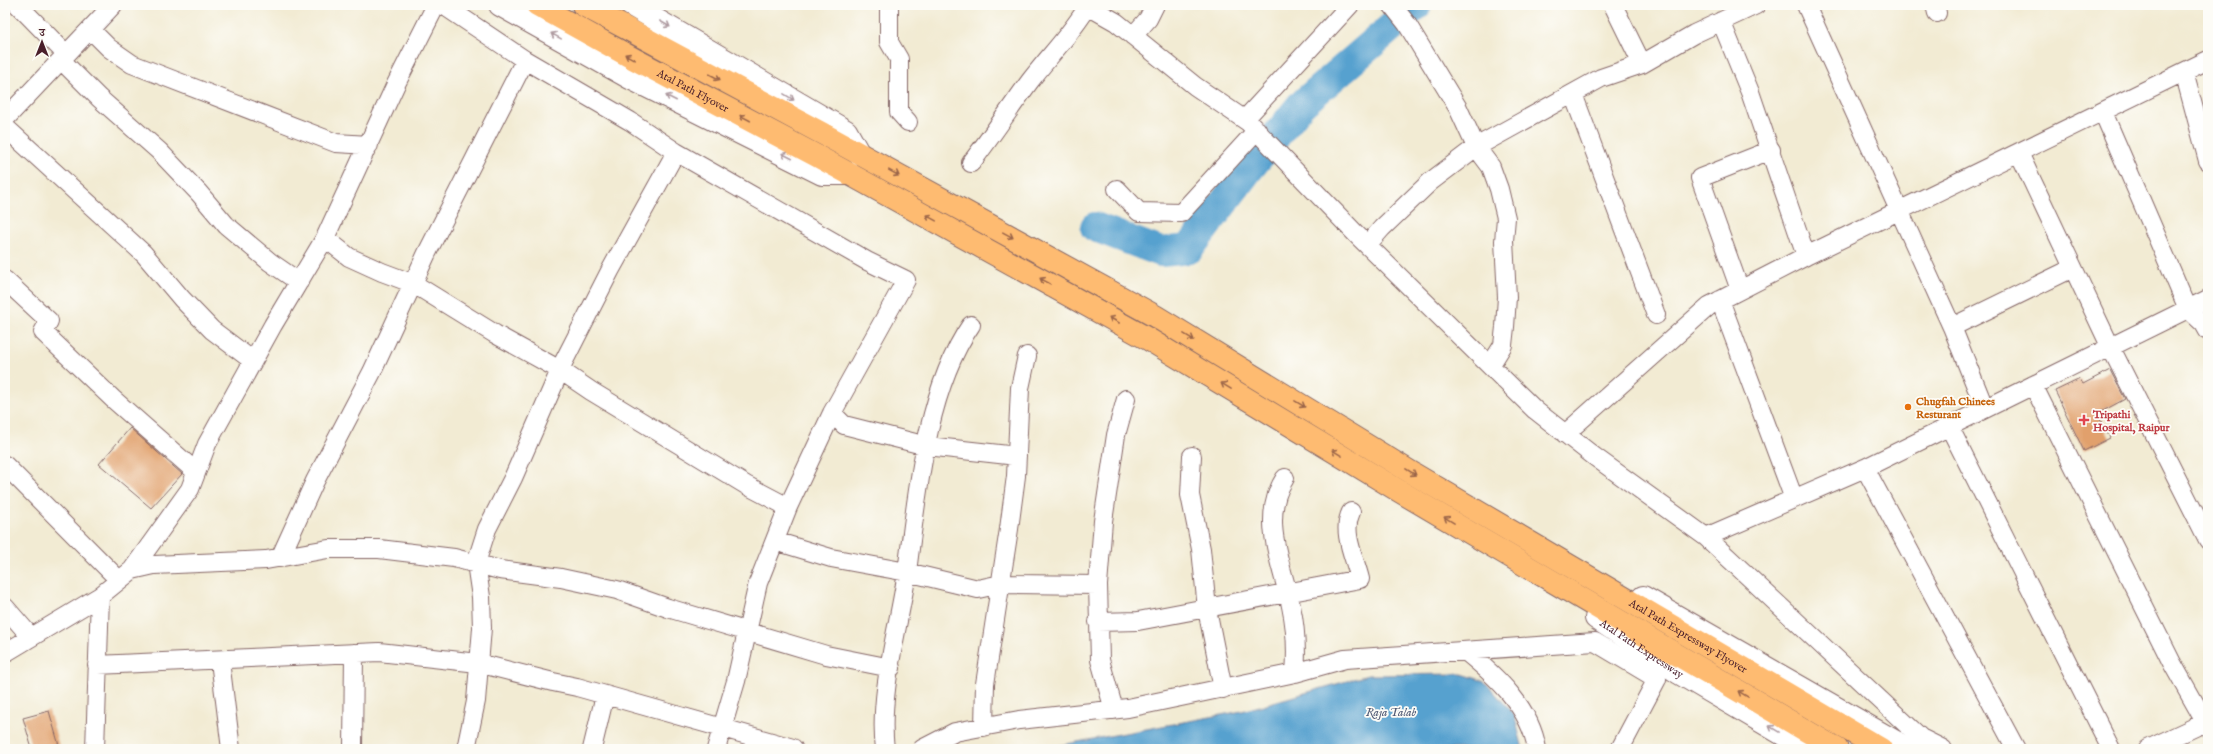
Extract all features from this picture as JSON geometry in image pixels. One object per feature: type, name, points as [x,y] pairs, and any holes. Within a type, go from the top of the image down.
[{"type":"highway","name":"Atal Path Flyover","points":[[537,5],[634,59],[850,174],[1148,339]]},
{"type":"highway","name":"Atal Path Flyover","points":[[583,5],[827,136],[1155,316]]},
{"type":"highway","name":"Atal Path Expressway Flyover","points":[[1155,316],[1496,522],[1880,749]]},
{"type":"highway","name":"Atal Path Expressway Flyover","points":[[1148,339],[1482,540],[1837,749]]},
{"type":"street","points":[[18,5],[99,98],[159,151],[199,193],[226,225],[270,262],[299,282]]},
{"type":"street","points":[[5,119],[113,5]]},
{"type":"street","points":[[5,653],[100,596],[125,575],[190,489],[208,444],[253,361],[325,238],[436,5]]},
{"type":"street","points":[[443,5],[525,60],[630,121],[676,152],[867,262],[906,280],[832,414],[788,507],[758,583],[748,631],[716,749]]},
{"type":"street","points":[[500,5],[630,78],[822,174],[850,174]]},
{"type":"street","points":[[631,5],[846,131],[859,154]]},
{"type":"street","points":[[889,5],[889,42],[899,58],[899,112],[908,122]]},
{"type":"street","points":[[1132,36],[1148,19],[1155,5]]},
{"type":"street","points":[[1117,188],[1139,212],[1181,213],[1350,5]]},
{"type":"street","points":[[1392,5],[1407,24],[1458,108],[1476,147],[1491,167],[1499,189],[1506,218],[1504,240],[1506,297],[1503,345],[1490,366]]},
{"type":"street","points":[[1613,5],[1642,64]]},
{"type":"street","points":[[1367,245],[1382,228],[1430,182],[1476,147],[1601,78],[1642,64],[1694,34],[1756,5]]},
{"type":"street","points":[[1806,5],[1952,327],[1985,409]]},
{"type":"street","points":[[972,163],[997,131],[1029,82],[1078,24],[1087,6],[1116,22],[1195,86],[1251,125],[1367,245],[1535,410],[1565,434],[1706,537],[1921,738],[1943,749]]},
{"type":"street","points":[[1721,21],[1750,92],[1771,150],[1806,256]]},
{"type":"street","points":[[90,29],[109,48],[132,64],[336,142],[368,145]]},
{"type":"street","points":[[280,558],[315,481],[525,60]]},
{"type":"street","points":[[1565,434],[1709,306],[1806,256],[2208,60]]},
{"type":"street","points":[[2184,72],[2208,161]]},
{"type":"street","points":[[1573,94],[1656,315]]},
{"type":"street","points":[[2103,112],[2188,308],[2204,324],[2208,331]]},
{"type":"street","points":[[5,127],[144,254],[182,299],[212,330],[253,361]]},
{"type":"street","points":[[1740,290],[1700,178],[1771,150]]},
{"type":"street","points":[[466,749],[476,701],[482,628],[481,597],[476,563],[487,529],[512,478],[560,370],[610,271],[676,152]]},
{"type":"street","points":[[2019,153],[2110,346],[2208,540]]},
{"type":"street","points":[[325,238],[349,256],[382,272],[414,284],[495,334],[560,370],[591,391],[746,485],[788,507]]},
{"type":"street","points":[[1952,327],[2073,268]]},
{"type":"street","points":[[5,280],[49,321],[43,332],[113,399],[196,472]]},
{"type":"street","points":[[1706,537],[1865,468],[2208,298]]},
{"type":"street","points":[[1720,300],[1794,499]]},
{"type":"street","points":[[885,749],[885,704],[907,572],[909,544],[927,446],[937,399],[962,338],[971,325]]},
{"type":"street","points":[[984,726],[985,684],[1016,476],[1020,388],[1027,356]]},
{"type":"street","points":[[2033,385],[2172,663],[2207,723],[2148,749]]},
{"type":"street","points":[[1114,710],[1100,660],[1098,585],[1103,521],[1116,436],[1126,399]]},
{"type":"street","points":[[832,414],[844,425],[927,446],[1017,456]]},
{"type":"street","points":[[1950,426],[2111,749]]},
{"type":"street","points":[[1192,456],[1190,495],[1201,549],[1207,610],[1223,688]]},
{"type":"street","points":[[5,465],[125,575]]},
{"type":"street","points":[[1865,468],[2016,749]]},
{"type":"street","points":[[1285,478],[1277,490],[1272,513],[1275,547],[1288,593],[1297,648],[1295,673]]},
{"type":"street","points":[[1098,622],[1138,621],[1207,610],[1360,579],[1348,534],[1347,520],[1351,512]]},
{"type":"street","points":[[1496,522],[1658,605],[1908,749]]},
{"type":"street","name":"Atal Path Expressway","points":[[1482,540],[1680,673],[1808,749]]},
{"type":"street","points":[[775,541],[830,558],[907,572],[978,589],[1001,584],[1098,585]]},
{"type":"street","points":[[125,575],[154,565],[280,558],[328,550],[379,550],[454,558],[500,570],[561,578],[617,590],[826,655],[891,668]]},
{"type":"street","points":[[95,749],[100,596]]},
{"type":"street","points":[[5,607],[31,637]]},
{"type":"street","points":[[922,749],[955,732],[1019,720],[1114,710],[1295,673],[1345,659],[1595,642],[1657,679],[1620,749]]},
{"type":"street","points":[[1465,650],[1489,671],[1519,704],[1535,741],[1536,749]]},
{"type":"street","points":[[97,665],[220,661],[260,657],[379,652],[478,663],[577,687],[793,748]]},
{"type":"street","points":[[352,749],[354,653]]},
{"type":"street","points":[[220,661],[231,749]]},
{"type":"street","points":[[592,749],[605,695]]},
{"type":"water","name":"Raja Talab","points":[[1462,674],[1484,681],[1514,714],[1523,749],[1040,749],[1242,711],[1368,675]]},
{"type":"building","points":[[2110,370],[2125,399],[2097,414],[2110,438],[2084,451],[2055,391],[2080,379],[2083,384]]},
{"type":"building","points":[[130,428],[182,474],[151,508],[99,464]]},
{"type":"building","points":[[49,711],[60,749],[32,749],[23,718]]},
{"type":"waterway","points":[[1095,227],[1161,252],[1189,249],[1249,169],[1301,105],[1417,5]]},
{"type":"place","name":"Chugfah Chinees Resturant","points":[[1908,407]]},
{"type":"place","name":"Tripathi Hospital, Raipur","points":[[2084,420]]}]
